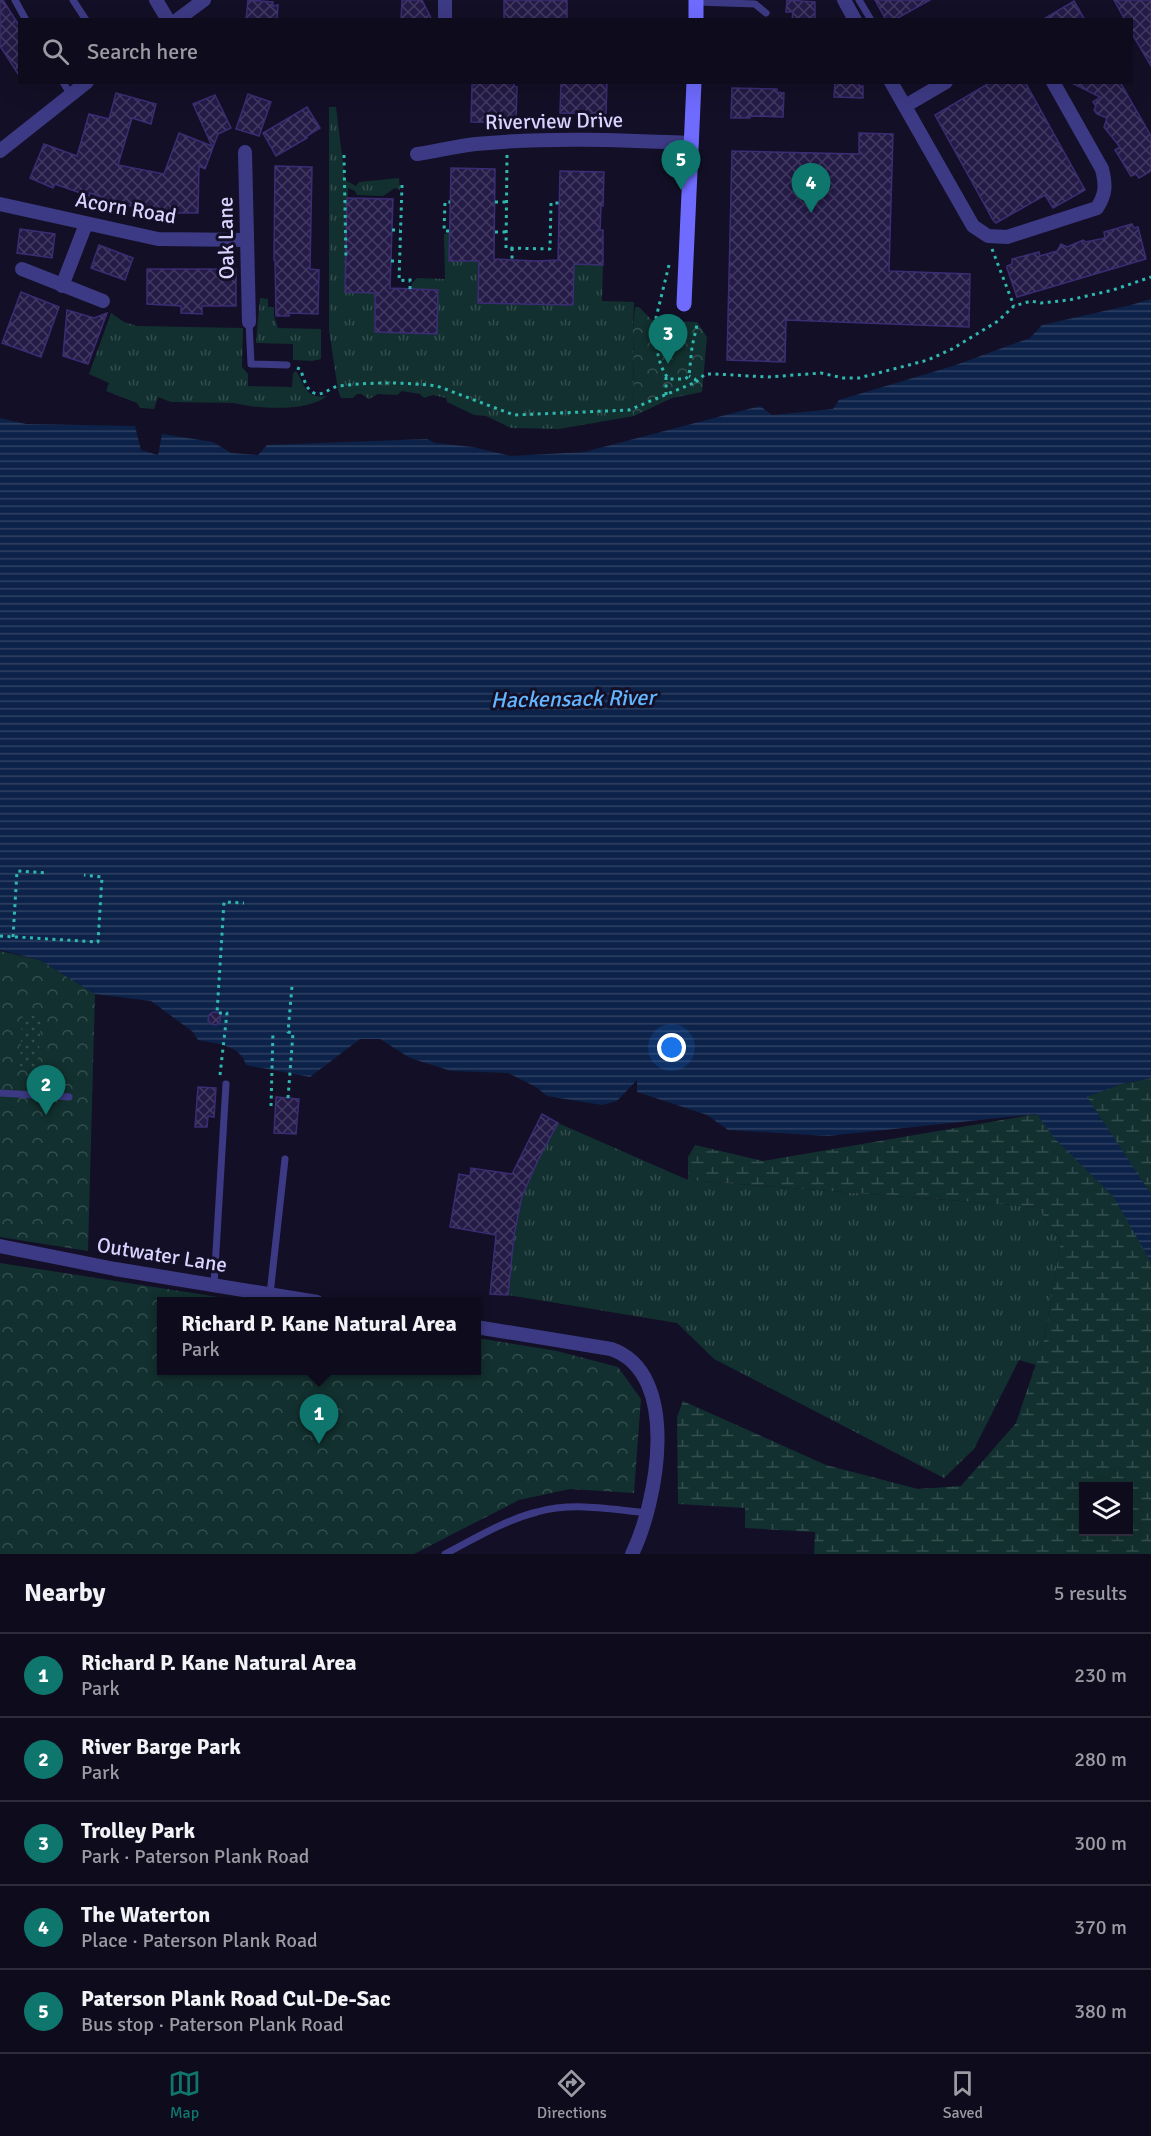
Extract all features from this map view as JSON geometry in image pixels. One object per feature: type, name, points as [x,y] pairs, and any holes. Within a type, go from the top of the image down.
[{"type":"street","points":[[156,0],[167,18]]},
{"type":"street","points":[[445,0],[445,18]]},
{"type":"street","points":[[844,0],[854,18]]},
{"type":"street","points":[[180,18],[202,1]]},
{"type":"street","points":[[696,1],[696,18]]},
{"type":"street","points":[[684,304],[694,84]]},
{"type":"street","points":[[892,84],[973,226],[988,236],[1007,237],[1097,208],[1105,197],[1106,183],[1102,169],[1054,84]]},
{"type":"street","points":[[905,106],[943,84]]},
{"type":"street","points":[[0,151],[67,88]]},
{"type":"street","name":"Riverview Drive","points":[[417,154],[476,144],[547,141],[601,139],[692,143]]},
{"type":"street","name":"Oak Lane","points":[[245,152],[249,322]]},
{"type":"street","name":"Acorn Road","points":[[0,204],[158,239],[247,240]]},
{"type":"street","points":[[62,286],[86,224]]},
{"type":"street","points":[[22,269],[103,301]]},
{"type":"street","name":"Outwater Lane","points":[[0,1246],[115,1269],[288,1297]]},
{"type":"street","points":[[481,1328],[611,1349],[627,1356],[640,1368],[649,1383],[656,1406],[656,1456],[647,1513],[632,1554]]},
{"type":"lane","points":[[15,0],[25,18]]},
{"type":"lane","points":[[73,0],[85,18]]},
{"type":"lane","points":[[859,0],[870,18]]},
{"type":"lane","points":[[696,1],[755,4],[766,12]]},
{"type":"lane","points":[[249,322],[251,364],[291,366]]},
{"type":"lane","points":[[214,1285],[226,1084]]},
{"type":"lane","points":[[0,1093],[69,1097]]},
{"type":"lane","points":[[270,1294],[285,1159]]},
{"type":"lane","points":[[445,1554],[510,1521],[538,1511],[579,1507],[647,1513]]},
{"type":"path","points":[[344,155],[346,260]]},
{"type":"path","points":[[507,155],[506,248],[550,249],[551,203],[560,203]]},
{"type":"path","points":[[402,185],[399,280],[410,279],[410,289]]},
{"type":"path","points":[[449,231],[444,231],[445,202],[450,202]]},
{"type":"path","points":[[495,202],[507,202]]},
{"type":"path","points":[[392,230],[400,230]]},
{"type":"path","points":[[495,232],[506,232]]},
{"type":"path","points":[[550,233],[558,233]]},
{"type":"path","points":[[512,248],[512,260]]},
{"type":"path","points":[[992,248],[1014,306]]},
{"type":"path","points":[[391,261],[399,261]]},
{"type":"path","points":[[666,395],[666,377],[661,363],[655,322],[669,266]]},
{"type":"path","points":[[291,366],[300,369],[307,387],[316,394],[337,387],[392,382],[437,386],[514,415],[629,410],[696,382],[705,374],[768,377],[821,373],[843,378],[859,378],[928,360],[998,321],[1014,306],[1031,301],[1041,303],[1069,300],[1113,290],[1151,277]]},
{"type":"path","points":[[689,376],[697,325]]},
{"type":"path","points":[[689,376],[696,382]]},
{"type":"path","points":[[666,377],[673,380],[685,379],[689,376]]},
{"type":"path","points":[[13,937],[17,871],[48,873]]},
{"type":"path","points":[[0,936],[98,942],[102,877],[84,875]]},
{"type":"path","points":[[220,1076],[227,1013],[217,1013],[224,902],[244,903]]},
{"type":"path","points":[[288,1098],[293,1034],[288,1032],[292,986]]},
{"type":"path","points":[[271,1106],[273,1031]]},
{"type":"green space","points":[[329,107],[336,107],[345,180],[356,186],[359,182],[399,178],[400,190],[395,188],[383,196],[357,195],[355,191],[348,188],[346,233],[375,293],[375,332],[437,333],[438,290],[411,289],[412,283],[417,278],[445,279],[444,234],[449,233],[449,261],[479,261],[536,304],[573,305],[574,264],[603,265],[602,301],[634,302],[634,416],[559,429],[511,428],[486,416],[474,415],[447,402],[446,398],[433,395],[424,398],[420,394],[402,391],[397,395],[378,394],[369,399],[361,394],[353,398],[341,398],[329,330]]},
{"type":"green space","points":[[260,298],[268,299],[268,307],[274,307],[278,328],[321,329],[321,359],[293,360],[293,344],[256,343]]},
{"type":"green space","points":[[635,307],[639,307],[652,320],[697,322],[707,337],[702,392],[672,398],[634,416],[633,330]]},
{"type":"green space","points":[[111,313],[124,322],[137,326],[243,328],[242,367],[248,374],[248,386],[292,387],[293,373],[296,371],[310,393],[327,396],[308,405],[282,408],[234,403],[171,402],[158,397],[154,409],[140,408],[137,403],[106,391],[109,383],[89,374]]},
{"type":"green space","points":[[0,951],[40,960],[95,994],[88,1251],[0,1237]]},
{"type":"green space","points":[[22,1015],[41,1016],[38,1070],[20,1069]]},
{"type":"green space","points":[[1151,1078],[1151,1554],[814,1554],[815,1532],[745,1528],[745,1508],[678,1504],[677,1417],[683,1401],[826,1465],[918,1489],[961,1486],[1016,1423],[1044,1340],[1061,1241],[1037,1207],[688,1180],[688,1157],[695,1145],[763,1161],[1037,1114],[1121,1084]]},
{"type":"green space","points":[[558,1123],[688,1180],[1037,1207],[1061,1241],[1044,1340],[1036,1365],[1019,1360],[974,1449],[944,1478],[714,1359],[677,1323],[508,1295],[512,1247],[522,1198],[533,1169]]},
{"type":"green space","points":[[0,1263],[218,1297],[157,1297],[157,1375],[481,1375],[481,1339],[557,1351],[618,1367],[641,1399],[634,1493],[570,1489],[519,1500],[414,1554],[0,1554]]},
{"type":"water","name":"Hackensack River","points":[[1151,299],[1151,1078],[1121,1084],[1087,1097],[1151,1194],[1151,1262],[1113,1196],[1055,1139],[1037,1114],[828,1136],[728,1130],[707,1115],[637,1092],[637,1080],[617,1101],[602,1105],[547,1096],[536,1087],[508,1073],[451,1071],[410,1058],[380,1039],[360,1039],[310,1077],[246,1065],[243,1058],[233,1049],[198,1040],[193,1032],[151,1001],[95,994],[40,960],[0,950],[0,418],[26,424],[135,426],[141,450],[158,455],[162,434],[213,442],[231,453],[258,455],[267,445],[427,439],[435,443],[473,447],[511,456],[584,452],[760,406],[772,415],[833,409],[839,400],[953,366],[1030,338],[1042,325]]},
{"type":"building","points":[[0,0],[3,0],[18,24],[18,74],[0,46]]},
{"type":"building","points":[[248,0],[273,2],[273,6],[278,5],[277,18],[246,18]]},
{"type":"building","points":[[402,0],[422,0],[431,18],[401,18]]},
{"type":"building","points":[[504,0],[567,0],[567,18],[504,18]]},
{"type":"building","points":[[787,0],[815,2],[815,18],[792,18],[793,12],[786,12]]},
{"type":"building","points":[[875,0],[930,0],[898,18],[885,18]]},
{"type":"building","points":[[1114,0],[1151,0],[1151,66],[1133,35],[1133,18],[1124,18]]},
{"type":"building","points":[[1074,1],[1084,18],[1045,18]]},
{"type":"building","points":[[514,84],[517,87],[516,123],[471,122],[472,85]]},
{"type":"building","points":[[561,84],[607,84],[606,114],[560,113]]},
{"type":"building","points":[[835,84],[863,86],[863,98],[834,97]]},
{"type":"building","points":[[988,84],[1026,84],[1085,190],[1053,208],[1045,195],[996,223],[935,115]]},
{"type":"building","points":[[1074,84],[1121,84],[1151,136],[1151,171],[1139,178],[1136,174],[1131,176],[1115,150],[1120,147],[1104,127],[1107,118],[1097,114],[1094,110],[1096,106],[1093,102],[1100,97]]},
{"type":"building","points":[[732,88],[777,89],[777,92],[784,93],[783,117],[731,118]]},
{"type":"building","points":[[116,93],[156,104],[151,124],[132,118],[118,165],[164,174],[179,133],[212,146],[193,104],[215,95],[231,128],[218,134],[205,169],[199,166],[198,213],[164,213],[121,204],[90,193],[89,196],[55,184],[53,188],[30,178],[44,144],[77,156],[89,114],[109,119]]},
{"type":"building","points":[[248,94],[271,102],[259,136],[236,129]]},
{"type":"building","points":[[307,107],[320,128],[276,156],[263,133]]},
{"type":"building","points":[[859,133],[893,134],[889,271],[970,274],[969,327],[786,320],[785,362],[727,360],[732,151],[859,154]]},
{"type":"building","points":[[275,166],[312,167],[310,269],[319,270],[318,314],[289,313],[289,316],[276,316]]},
{"type":"building","points":[[451,168],[495,169],[494,259],[536,261],[558,260],[560,171],[604,172],[600,230],[603,230],[603,265],[574,264],[573,305],[478,303],[479,261],[449,261]]},
{"type":"building","points":[[347,198],[393,199],[390,288],[438,290],[437,334],[375,332],[375,293],[345,292]]},
{"type":"building","points":[[1132,224],[1134,228],[1138,227],[1146,259],[1017,297],[1007,268],[1012,264],[1012,259],[1039,252],[1040,256],[1057,251],[1061,244],[1067,247],[1083,240],[1086,242],[1105,238],[1104,232]]},
{"type":"building","points":[[20,229],[55,234],[52,258],[17,253]]},
{"type":"building","points":[[99,245],[133,258],[125,280],[91,268]]},
{"type":"building","points":[[147,269],[236,269],[236,306],[202,306],[202,314],[181,313],[181,306],[147,304]]},
{"type":"building","points":[[21,292],[59,307],[41,357],[2,343]]},
{"type":"building","points":[[67,310],[94,318],[107,313],[88,364],[63,356]]},
{"type":"building","points":[[213,1012],[221,1013],[220,1021],[216,1025],[211,1024],[208,1020],[209,1015]]},
{"type":"building","points":[[198,1087],[216,1088],[214,1117],[208,1116],[207,1127],[195,1127]]},
{"type":"building","points":[[276,1097],[299,1099],[296,1134],[274,1133]]},
{"type":"building","points":[[542,1114],[558,1123],[522,1196],[514,1235],[508,1295],[490,1294],[496,1235],[450,1227],[459,1174],[470,1176],[471,1168],[512,1174]]},
{"type":"place","name":"Paterson Plank Road Cul-De-Sac","points":[[681,190]]},
{"type":"place","name":"The Waterton","points":[[811,213]]},
{"type":"place","name":"Trolley Park","points":[[668,364]]},
{"type":"place","name":"River Barge Park","points":[[46,1115]]},
{"type":"place","name":"Richard P. Kane Natural Area","points":[[319,1444]]}]
